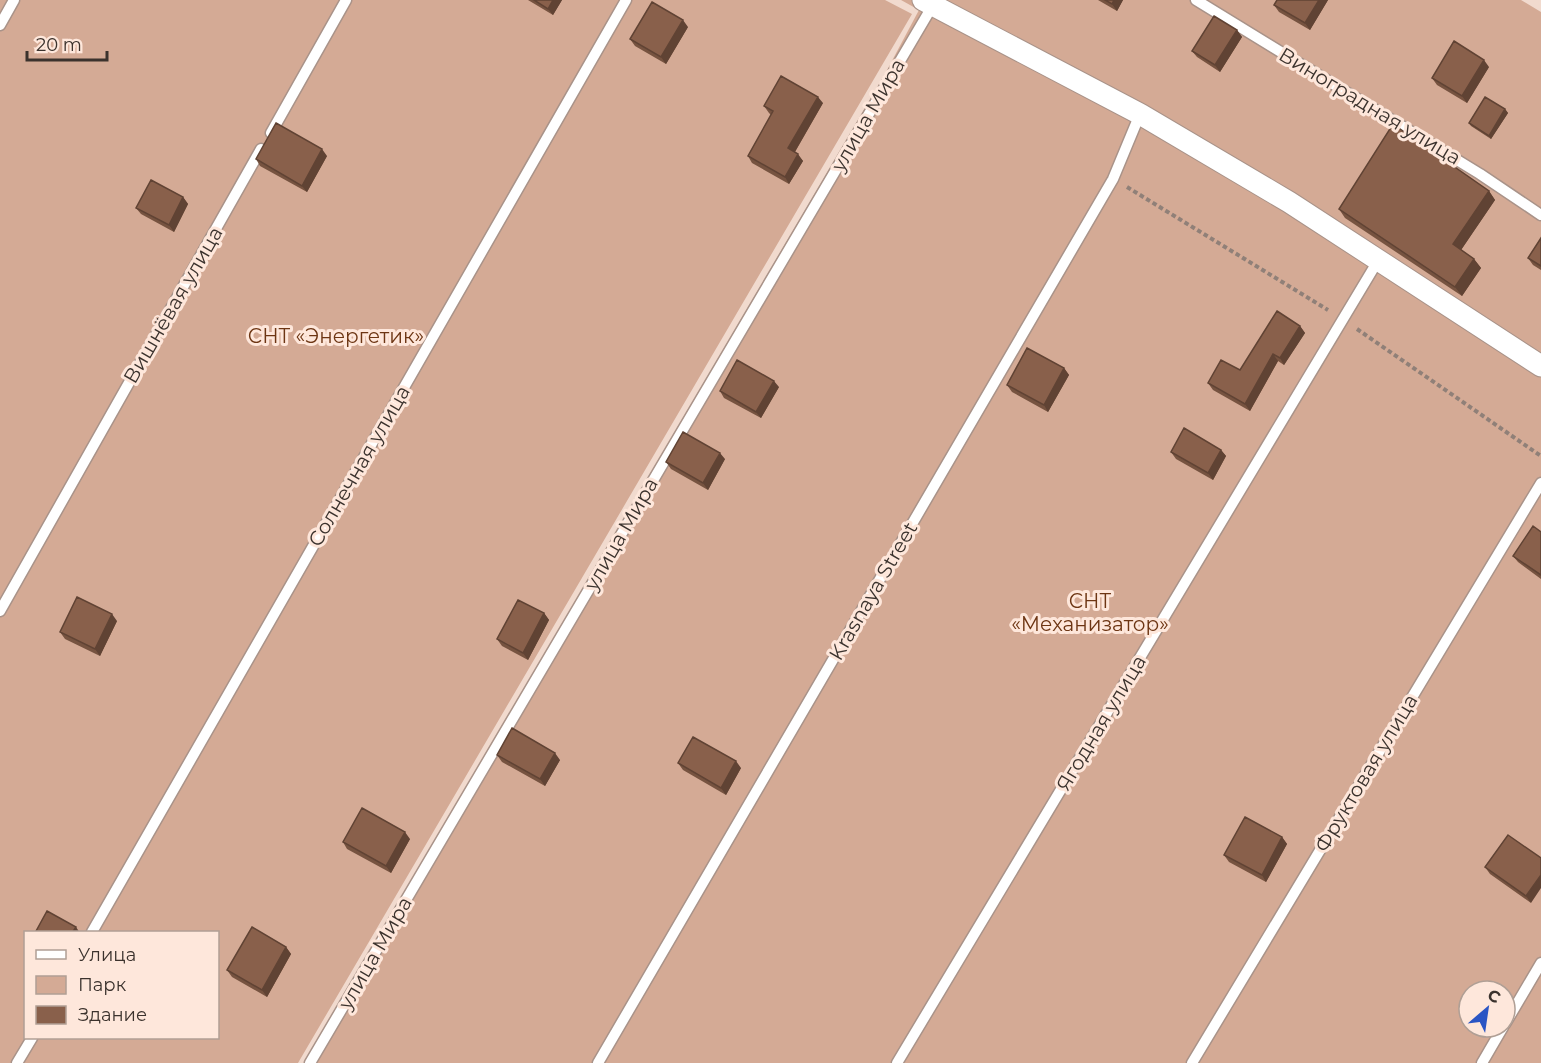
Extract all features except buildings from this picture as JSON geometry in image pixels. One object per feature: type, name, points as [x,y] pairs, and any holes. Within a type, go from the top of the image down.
[{"type":"street","points":[[928,3],[1140,114],[1290,201],[1541,366]]},
{"type":"lane","points":[[0,25],[14,0]]},
{"type":"lane","name":"Вишнёвая улица","points":[[0,611],[346,0]]},
{"type":"lane","name":"Солнечная улица","points":[[93,931],[626,0]]},
{"type":"lane","name":"Виноградная улица","points":[[1196,0],[1480,174],[1541,215]]},
{"type":"lane","name":"улица Мира","points":[[310,1063],[928,3]]},
{"type":"lane","name":"Krasnaya Street","points":[[597,1063],[1113,179],[1140,114]]},
{"type":"lane","name":"Ягодная улица","points":[[897,1063],[1379,259]]},
{"type":"lane","name":"Фруктовая улица","points":[[1192,1063],[1541,483]]},
{"type":"lane","points":[[1517,1004],[1541,963]]},
{"type":"lane","points":[[17,1063],[31,1039]]},
{"type":"lane","points":[[1482,1063],[1496,1039]]},
{"type":"green space","name":"СНТ «Энергетик»","points":[[0,0],[885,0],[912,14],[298,1063],[0,1063]]},
{"type":"green space","name":"СНТ «Механизатор»","points":[[901,0],[1521,0],[1541,12],[1541,1063],[304,1063],[885,74],[919,10]]}]
